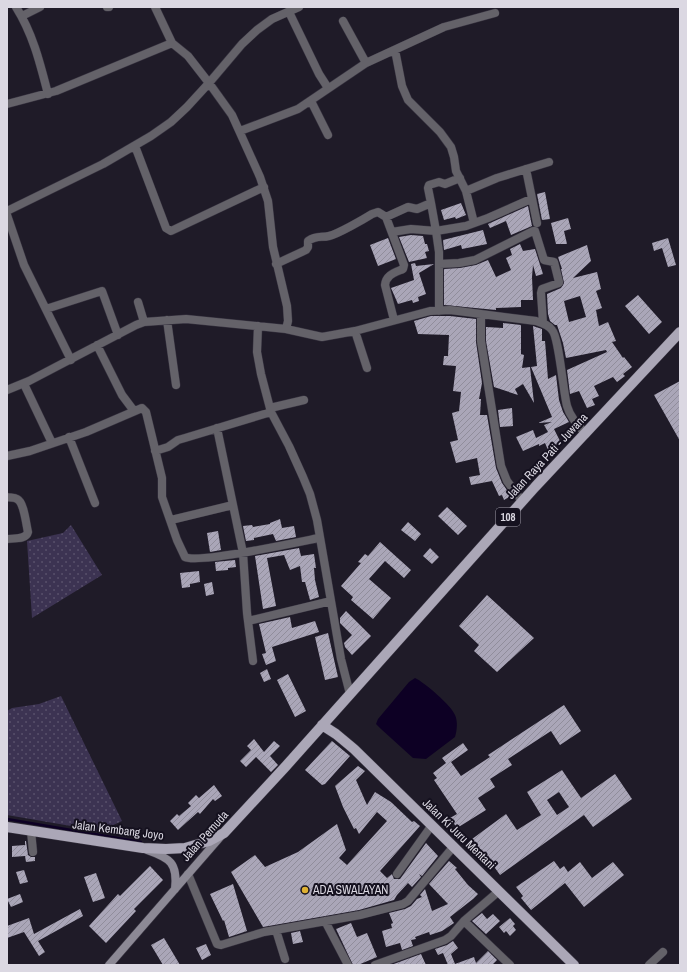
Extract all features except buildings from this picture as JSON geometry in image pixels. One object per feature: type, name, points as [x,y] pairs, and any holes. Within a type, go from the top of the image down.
[{"type":"main road","name":"Jalan Raya Pati - Juwana","points":[[340,706],[522,501],[680,332]]},
{"type":"main road","name":"Jalan Pemuda","points":[[109,965],[224,833],[340,706]]},
{"type":"main road","name":"Jalan Ki Juru Mentani","points":[[322,725],[354,749],[574,965]]},
{"type":"main road","name":"Jalan Kembang Joyo","points":[[7,827],[144,848],[166,849],[186,848],[209,841],[224,833]]},
{"type":"main road","points":[[144,848],[170,860],[176,872],[175,889]]},
{"type":"street","points":[[16,7],[22,16],[33,40],[48,94]]},
{"type":"street","points":[[22,16],[40,7]]},
{"type":"street","points":[[155,7],[172,43],[188,56],[232,115],[264,187],[268,201],[276,264],[286,306],[288,320],[286,329]]},
{"type":"street","points":[[7,211],[103,164],[135,146],[171,122],[209,83],[242,44],[257,30],[272,19],[299,7]]},
{"type":"street","points":[[289,12],[319,74],[328,88]]},
{"type":"street","points":[[240,131],[288,113],[311,101],[366,63],[444,27],[495,13]]},
{"type":"street","points":[[344,21],[366,63]]},
{"type":"street","points":[[7,104],[48,94],[172,43]]},
{"type":"street","points":[[395,50],[402,86],[408,100],[440,132],[451,147],[456,171],[466,191],[474,223]]},
{"type":"street","points":[[311,101],[328,135]]},
{"type":"street","points":[[135,146],[166,228],[171,231],[264,187]]},
{"type":"street","points":[[466,191],[497,178],[549,162]]},
{"type":"street","points":[[526,169],[537,223]]},
{"type":"street","points":[[439,311],[439,264],[436,231],[428,188],[429,185],[439,182],[445,184],[460,178]]},
{"type":"street","points":[[392,232],[411,229],[436,231],[459,228],[531,198]]},
{"type":"street","points":[[386,216],[408,207],[417,209],[431,203]]},
{"type":"street","points":[[276,264],[306,250],[308,247],[308,241],[311,239],[320,236],[330,236],[378,212],[386,216],[404,268],[388,276],[385,285],[394,320]]},
{"type":"street","points":[[7,215],[24,265],[71,360]]},
{"type":"street","points":[[439,264],[459,263],[475,260],[535,231],[537,233],[544,260],[554,262],[559,282],[544,288],[541,293],[543,323]]},
{"type":"street","points":[[46,309],[102,291],[118,335]]},
{"type":"street","points":[[138,302],[144,322]]},
{"type":"street","points":[[7,390],[24,384],[144,322],[186,319],[286,329],[322,337],[355,331],[430,311],[450,310],[536,321],[543,323],[552,329],[556,338],[567,407],[572,417],[586,434]]},
{"type":"street","points":[[481,314],[481,341],[501,466],[507,481],[522,501]]},
{"type":"street","points":[[167,320],[176,385]]},
{"type":"street","points":[[258,326],[257,352],[271,410],[310,494],[317,520],[330,601],[341,659],[350,694]]},
{"type":"street","points":[[355,331],[367,368]]},
{"type":"street","points":[[97,346],[122,395],[134,411]]},
{"type":"street","points":[[24,384],[52,443]]},
{"type":"street","points":[[155,451],[168,447],[178,440],[304,400]]},
{"type":"street","points":[[7,456],[86,432],[142,408],[146,412],[162,478],[162,497],[183,555],[188,559],[193,560],[243,553],[319,538]]},
{"type":"street","points":[[217,428],[243,553],[248,621],[253,661]]},
{"type":"street","points":[[69,437],[95,503]]},
{"type":"street","points":[[7,498],[16,498],[20,502],[28,532],[24,537],[7,539]]},
{"type":"street","points":[[171,520],[233,505]]},
{"type":"street","points":[[248,621],[330,601]]},
{"type":"street","points":[[397,874],[432,825]]},
{"type":"street","points":[[31,831],[33,852]]},
{"type":"street","points":[[188,874],[219,945],[256,934],[360,915],[403,904],[408,901],[454,846]]},
{"type":"street","points":[[375,965],[445,940],[451,936],[464,921],[499,891]]},
{"type":"street","points":[[325,921],[348,965]]},
{"type":"street","points":[[464,921],[510,965]]},
{"type":"street","points":[[276,930],[285,959]]},
{"type":"street","points":[[649,965],[663,952]]},
{"type":"shaded area","points":[[71,525],[102,575],[32,618],[27,541],[63,533]]},
{"type":"shaded area","points":[[415,678],[425,684],[443,700],[453,711],[457,720],[455,737],[426,759],[413,758],[376,724],[378,719],[409,682]]},
{"type":"shaded area","points":[[61,696],[122,821],[100,831],[7,815],[7,711],[12,708],[39,704]]},
{"type":"waterway","points":[[7,819],[141,842]]},
{"type":"place","name":"ADA SWALAYAN","points":[[305,890]]}]
